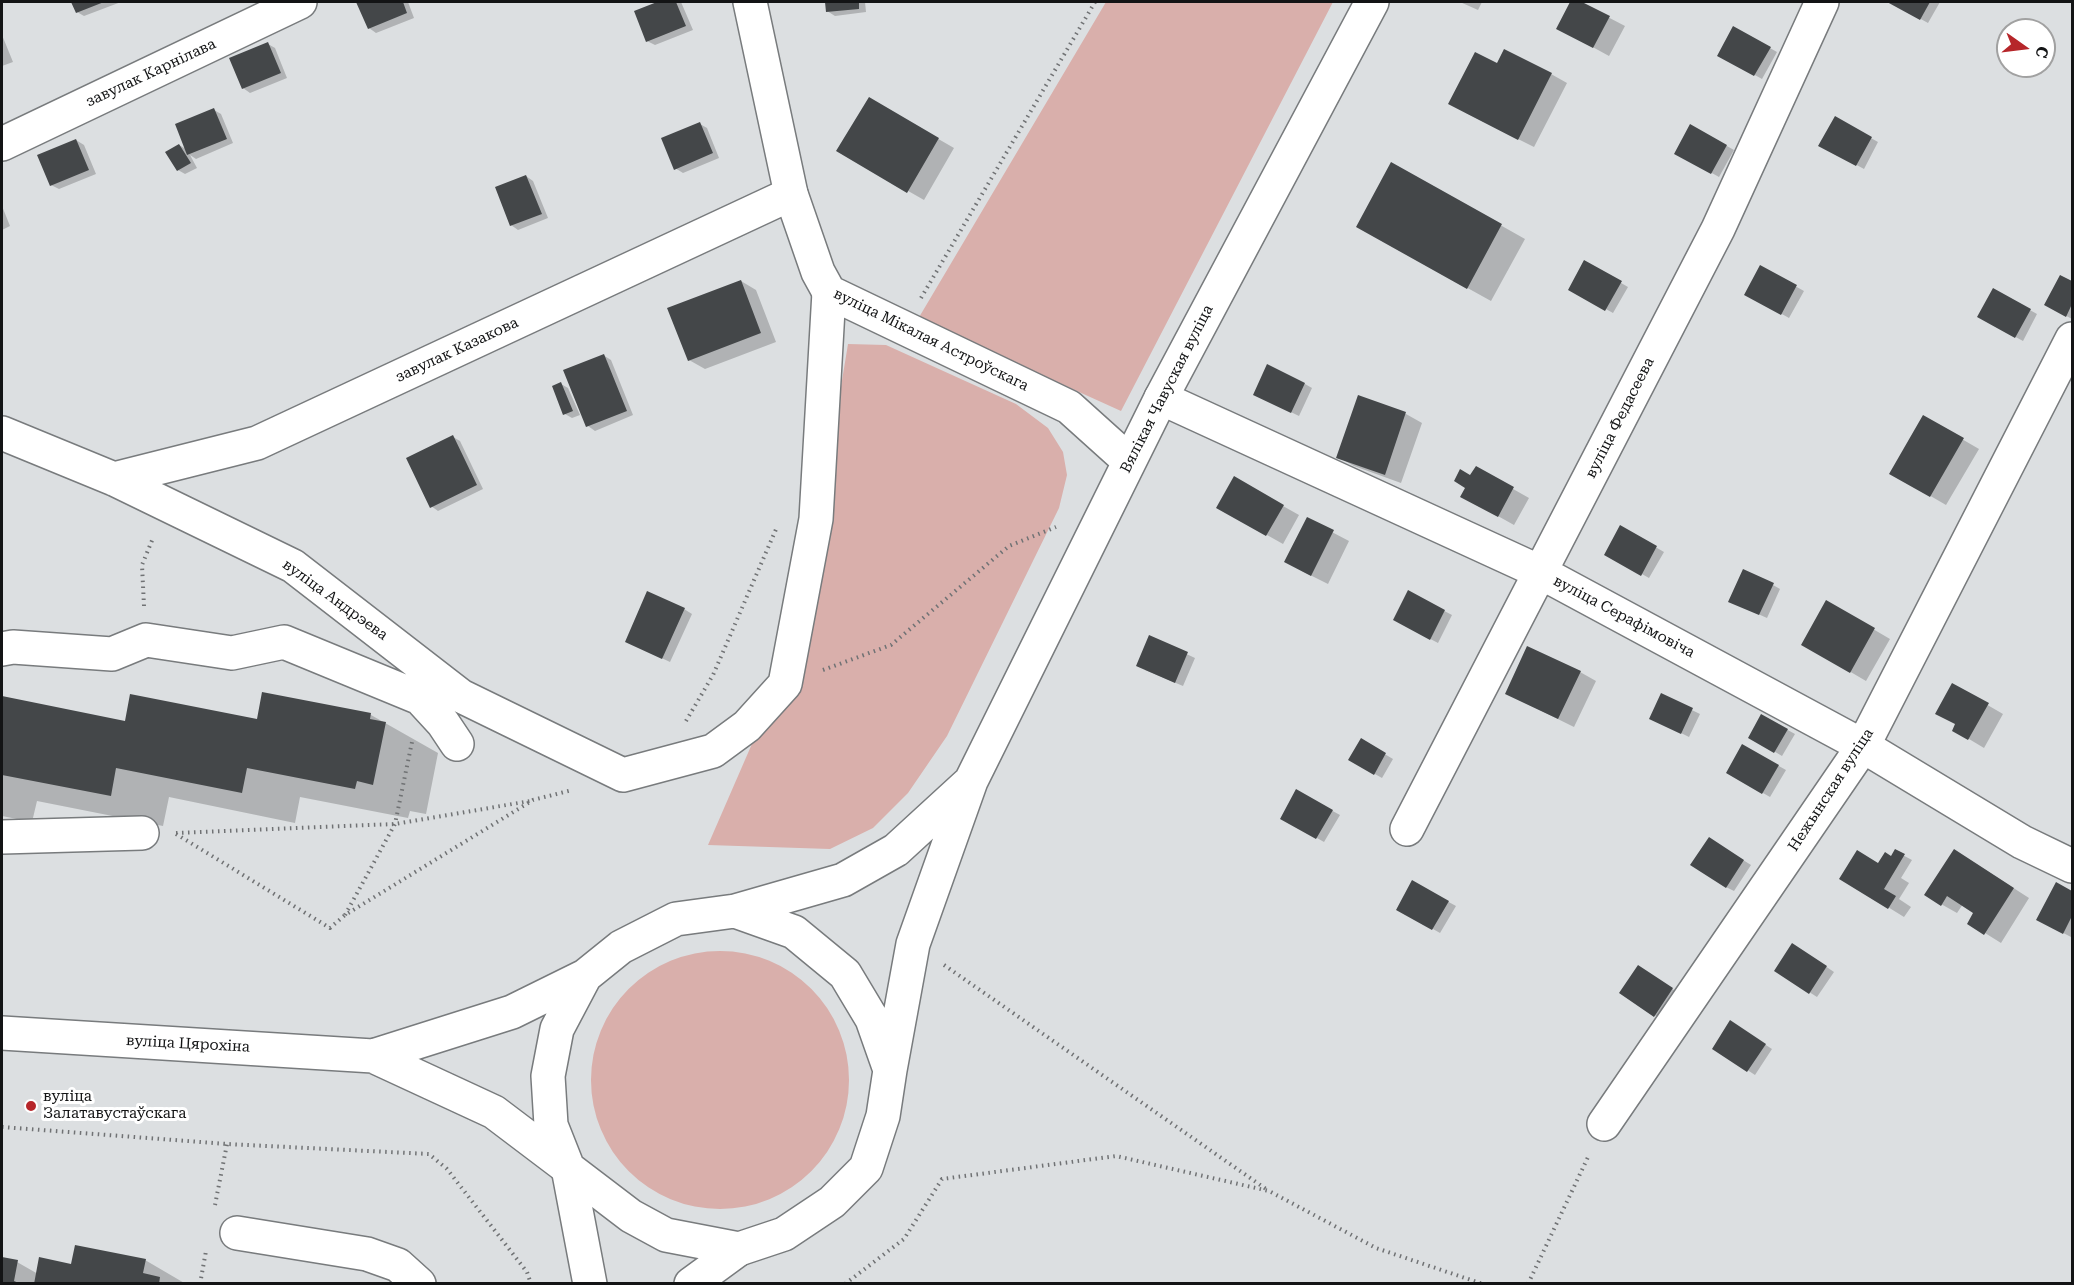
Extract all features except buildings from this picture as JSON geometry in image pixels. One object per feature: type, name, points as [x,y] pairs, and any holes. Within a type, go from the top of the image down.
[{"type":"street","name":"завулак Карнілава","points":[[2,144],[300,2]]},
{"type":"street","name":"вуліца Мікалая Астроўскага","points":[[750,2],[791,194],[818,272],[829,292],[1069,407],[1129,461]]},
{"type":"street","name":"Вялікая Чавуская вуліца","points":[[739,1249],[784,1234],[832,1202],[866,1168],[882,1116],[913,944],[971,781],[1161,398],[1372,2]]},
{"type":"street","name":"вуліца Федасеева","points":[[1407,829],[1718,228],[1822,2]]},
{"type":"street","name":"завулак Казакова","points":[[114,479],[257,444],[791,194]]},
{"type":"street","points":[[623,775],[713,751],[747,726],[785,684],[816,519],[829,292]]},
{"type":"street","name":"Нежынская вуліца","points":[[1604,1124],[1863,746],[2073,339]]},
{"type":"street","name":"вуліца Серафімовіча","points":[[1161,398],[1540,572],[1863,746],[2022,842],[2073,866]]},
{"type":"street","name":"вуліца Андрэева","points":[[2,432],[114,479],[293,566],[461,696],[623,775]]},
{"type":"street","points":[[2,649],[13,647],[111,654],[146,640],[232,653],[284,642],[420,698],[443,723],[457,744]]},
{"type":"street","name":"Вялікая Чавуская вуліца","points":[[585,976],[621,947],[676,919],[735,911],[843,880],[896,850],[971,781]]},
{"type":"street","points":[[2,837],[142,833]]},
{"type":"street","points":[[735,911],[794,932],[846,974],[872,1019],[890,1070]]},
{"type":"street","points":[[585,976],[557,1029],[548,1076],[551,1125],[568,1168],[590,1284]]},
{"type":"street","name":"вуліца Цярохіна","points":[[2,1033],[373,1056],[512,1012],[585,976]]},
{"type":"street","name":"вуліца Цярохіна","points":[[373,1056],[494,1112],[631,1216],[666,1235],[739,1249]]},
{"type":"street","points":[[237,1233],[366,1254],[398,1265],[419,1284]]},
{"type":"street","points":[[691,1284],[739,1249]]},
{"type":"path","points":[[903,329],[1095,2]]},
{"type":"path","points":[[146,640],[142,565],[166,505]]},
{"type":"path","points":[[785,684],[891,645],[1009,546],[1107,506]]},
{"type":"path","points":[[660,765],[713,675],[781,518]]},
{"type":"path","points":[[345,915],[395,824],[420,698]]},
{"type":"path","points":[[142,833],[395,824],[533,800],[623,775]]},
{"type":"path","points":[[176,833],[330,928],[345,915],[533,800]]},
{"type":"path","points":[[913,944],[1269,1191],[1376,1248],[1483,1284]]},
{"type":"path","points":[[1528,1284],[1604,1124]]},
{"type":"path","points":[[2,1127],[227,1144],[429,1154],[447,1169],[527,1272],[531,1284]]},
{"type":"path","points":[[845,1284],[904,1239],[942,1179],[1116,1156],[1269,1191]]},
{"type":"shaded area","points":[[1106,2],[1333,2],[1121,411],[918,319]]},
{"type":"shaded area","points":[[848,344],[886,345],[1016,404],[1048,428],[1063,452],[1067,475],[1059,508],[947,736],[908,793],[873,828],[830,849],[708,845],[768,707],[824,490]]},
{"type":"shaded area","points":[[707,951],[733,951],[770,960],[792,972],[812,988],[828,1008],[840,1030],[847,1055],[849,1080],[847,1105],[840,1130],[828,1152],[812,1172],[792,1188],[770,1200],[733,1209],[707,1209],[670,1200],[648,1188],[628,1172],[612,1152],[600,1130],[591,1093],[591,1067],[600,1030],[612,1008],[628,988],[648,972],[670,960]]},
{"type":"place","name":"вуліца Залатавустаўскага","points":[[31,1106]]}]
